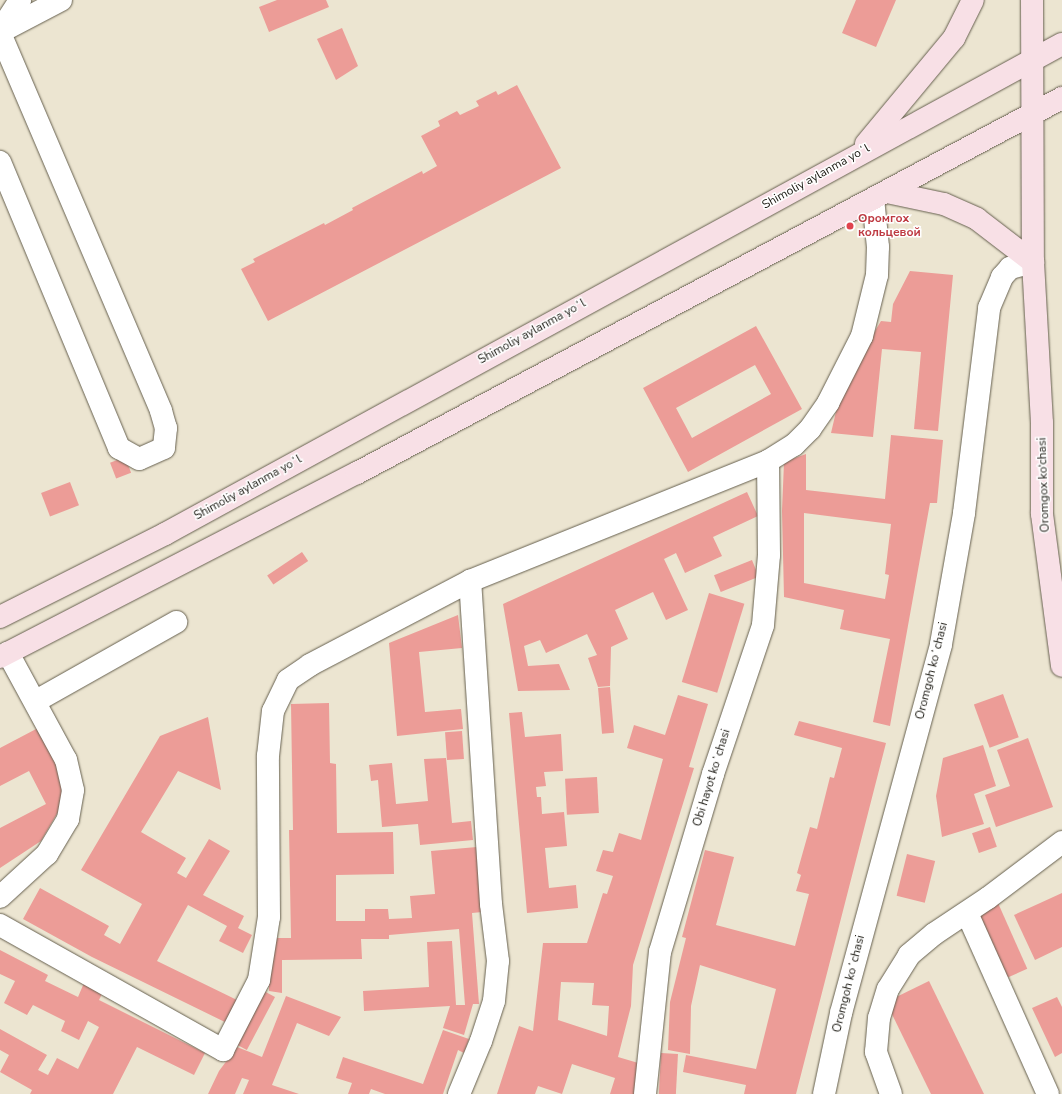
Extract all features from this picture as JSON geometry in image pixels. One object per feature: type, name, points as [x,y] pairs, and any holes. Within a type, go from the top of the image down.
[{"type":"main road","points":[[858,154],[954,38],[973,0]]},
{"type":"main road","name":"Oromgox ko‘chasi","points":[[1032,0],[1033,262],[1042,423],[1042,514],[1062,666]]},
{"type":"main road","name":"Shimoliy aylanma yoʻl","points":[[0,617],[165,534],[858,154],[1062,44]]},
{"type":"main road","points":[[4,655],[357,473],[1062,98]]},
{"type":"main road","points":[[880,196],[944,204],[977,219],[1033,262]]},
{"type":"main road","points":[[165,534],[180,564]]},
{"type":"street","points":[[0,32],[20,0]]},
{"type":"street","points":[[0,32],[61,0]]},
{"type":"street","points":[[0,32],[161,411],[166,428],[164,448],[139,459],[119,448],[0,162]]},
{"type":"street","points":[[0,925],[223,1050],[259,980],[269,917],[268,756],[273,711],[279,694],[288,680],[310,665],[470,581],[768,461],[794,445],[810,429],[845,374],[862,336],[878,275],[880,196]]},
{"type":"street","name":"Oromgoh koʻchasi","points":[[824,1094],[841,1013],[940,644],[964,513],[989,308],[1002,277],[1010,268],[1033,262]]},
{"type":"street","name":"Obi hayot koʻchasi","points":[[644,1094],[660,952],[713,774],[763,625],[769,555],[768,461]]},
{"type":"street","points":[[459,1094],[481,1041],[494,1001],[498,961],[491,904],[470,581]]},
{"type":"street","points":[[36,701],[176,622]]},
{"type":"street","points":[[0,897],[47,854],[68,819],[73,790],[66,760],[36,701],[4,655]]},
{"type":"street","points":[[891,1094],[876,1052],[879,1018],[888,989],[909,955],[934,934],[966,913],[1062,842]]},
{"type":"street","points":[[966,913],[1048,1094]]},
{"type":"building","points":[[277,0],[326,0],[329,7],[269,32],[259,7]]},
{"type":"building","points":[[856,0],[896,0],[876,47],[842,33]]},
{"type":"building","points":[[342,28],[358,66],[336,80],[317,39]]},
{"type":"building","points":[[517,85],[561,168],[268,321],[241,269],[255,262],[253,259],[324,223],[325,225],[353,210],[352,208],[422,171],[423,174],[437,166],[421,136],[440,126],[438,121],[457,111],[460,115],[479,106],[476,101],[496,91],[498,95]]},
{"type":"building","points":[[910,271],[953,275],[938,431],[914,429],[921,352],[882,349],[873,437],[831,433],[842,386],[881,321],[891,322],[893,304]]},
{"type":"building","points":[[756,326],[802,409],[688,472],[643,388]],"holes":[[[755,365],[771,394],[692,438],[676,408]]]},
{"type":"building","points":[[891,435],[943,440],[937,503],[930,503],[890,726],[873,722],[890,639],[840,629],[844,610],[784,597],[782,511],[784,462],[806,454],[806,490],[885,499]],"holes":[[[804,513],[891,524],[885,574],[889,575],[885,599],[804,583]]]},
{"type":"building","points":[[125,457],[131,473],[116,479],[110,463]]},
{"type":"building","points":[[70,482],[79,505],[50,516],[41,493]]},
{"type":"building","points":[[747,492],[758,516],[713,537],[722,556],[685,573],[676,553],[664,559],[688,610],[666,620],[653,592],[615,610],[628,639],[611,647],[610,686],[598,687],[588,658],[597,655],[587,634],[546,653],[540,640],[524,646],[528,666],[559,664],[570,690],[518,691],[503,604]]},
{"type":"building","points":[[302,552],[308,561],[273,585],[267,575]]},
{"type":"building","points":[[752,560],[759,577],[721,592],[714,575]]},
{"type":"building","points":[[709,593],[744,604],[717,693],[682,682]]},
{"type":"building","points":[[458,615],[462,648],[419,652],[425,712],[461,709],[463,729],[397,736],[389,643]]},
{"type":"building","points":[[610,687],[614,733],[602,734],[598,688]]},
{"type":"building","points":[[1003,694],[1019,737],[990,748],[974,705]]},
{"type":"building","points":[[678,695],[708,704],[689,767],[694,768],[633,965],[631,1006],[618,1057],[645,1065],[636,1094],[610,1094],[615,1078],[572,1064],[562,1094],[538,1086],[535,1094],[497,1094],[519,1026],[533,1031],[543,943],[587,943],[603,893],[607,894],[613,876],[596,871],[603,850],[613,852],[619,833],[641,840],[663,759],[627,748],[634,725],[665,735]],"holes":[[[561,982],[594,983],[592,1005],[609,1006],[607,1036],[558,1020]]]},
{"type":"building","points":[[329,703],[330,763],[336,764],[337,833],[393,832],[394,874],[336,875],[336,921],[365,921],[365,909],[388,909],[389,919],[412,918],[410,896],[435,894],[431,851],[477,847],[482,912],[472,913],[479,1004],[473,1004],[464,1035],[443,1028],[450,1006],[364,1011],[363,991],[429,987],[427,942],[452,941],[456,1005],[465,1005],[459,929],[389,935],[389,939],[361,939],[362,959],[282,960],[282,993],[269,991],[268,938],[291,938],[289,830],[293,830],[291,704]]},
{"type":"building","points":[[522,712],[525,737],[561,734],[563,771],[544,772],[546,786],[536,787],[537,797],[541,797],[542,814],[564,812],[567,846],[545,848],[549,888],[576,885],[578,908],[527,913],[509,713]]},
{"type":"building","points":[[208,717],[221,790],[178,771],[141,832],[186,858],[177,873],[186,878],[209,839],[230,851],[203,895],[244,916],[238,928],[252,935],[243,953],[219,941],[227,926],[188,905],[157,961],[237,1000],[231,1025],[92,957],[23,919],[40,888],[109,926],[104,935],[120,944],[142,904],[81,870],[160,736]]},
{"type":"building","points":[[799,721],[886,743],[796,1094],[744,1094],[746,1085],[683,1072],[686,1055],[756,1069],[776,989],[700,965],[691,1006],[690,1054],[668,1050],[670,1002],[686,938],[682,937],[705,850],[734,857],[716,925],[795,946],[809,894],[796,891],[801,875],[797,873],[810,827],[817,829],[830,777],[834,778],[842,748],[794,735]]},
{"type":"building","points":[[38,728],[71,790],[41,841],[0,868],[0,828],[46,804],[29,771],[0,786],[0,748]]},
{"type":"building","points":[[462,731],[464,759],[447,760],[445,732]]},
{"type":"building","points":[[1028,738],[1053,807],[996,827],[985,795],[1010,786],[997,750]]},
{"type":"building","points":[[983,745],[996,786],[974,794],[984,824],[942,837],[936,796],[943,758]]},
{"type":"building","points":[[446,758],[452,823],[471,821],[473,840],[420,845],[418,824],[382,827],[378,780],[371,781],[369,765],[392,763],[396,804],[428,801],[424,759]]},
{"type":"building","points":[[597,777],[599,813],[567,815],[565,779]]},
{"type":"building","points":[[990,827],[997,847],[979,853],[972,833]]},
{"type":"building","points":[[907,854],[935,861],[925,903],[897,896]]},
{"type":"building","points":[[1062,893],[1062,947],[1035,960],[1014,915]]},
{"type":"building","points":[[998,903],[1027,969],[1005,979],[976,913]]},
{"type":"building","points":[[0,950],[48,975],[45,981],[78,997],[84,983],[103,992],[99,1000],[205,1053],[194,1075],[137,1047],[113,1094],[30,1094],[32,1090],[0,1072],[9,1055],[0,1050],[0,1029],[47,1055],[38,1070],[48,1075],[57,1058],[78,1069],[99,1027],[88,1021],[79,1040],[61,1031],[65,1021],[33,1005],[27,1015],[4,1003],[15,981],[0,974]]},
{"type":"building","points":[[929,981],[984,1094],[931,1094],[886,1002]]},
{"type":"building","points":[[260,989],[275,997],[247,1050],[232,1042]]},
{"type":"building","points":[[286,996],[341,1017],[329,1036],[297,1023],[272,1085],[299,1094],[243,1094],[249,1080],[242,1078],[235,1094],[208,1094],[219,1071],[237,1047],[262,1057]]},
{"type":"building","points":[[1057,997],[1062,1007],[1062,1053],[1055,1057],[1032,1008]]},
{"type":"building","points":[[443,1030],[469,1039],[464,1053],[458,1050],[443,1094],[385,1094],[371,1089],[369,1094],[348,1094],[352,1083],[336,1078],[343,1057],[423,1084]]},
{"type":"building","points":[[661,1053],[678,1054],[676,1094],[659,1094]]},
{"type":"place","name":"Оромгох кольцевой","points":[[850,226]]}]
